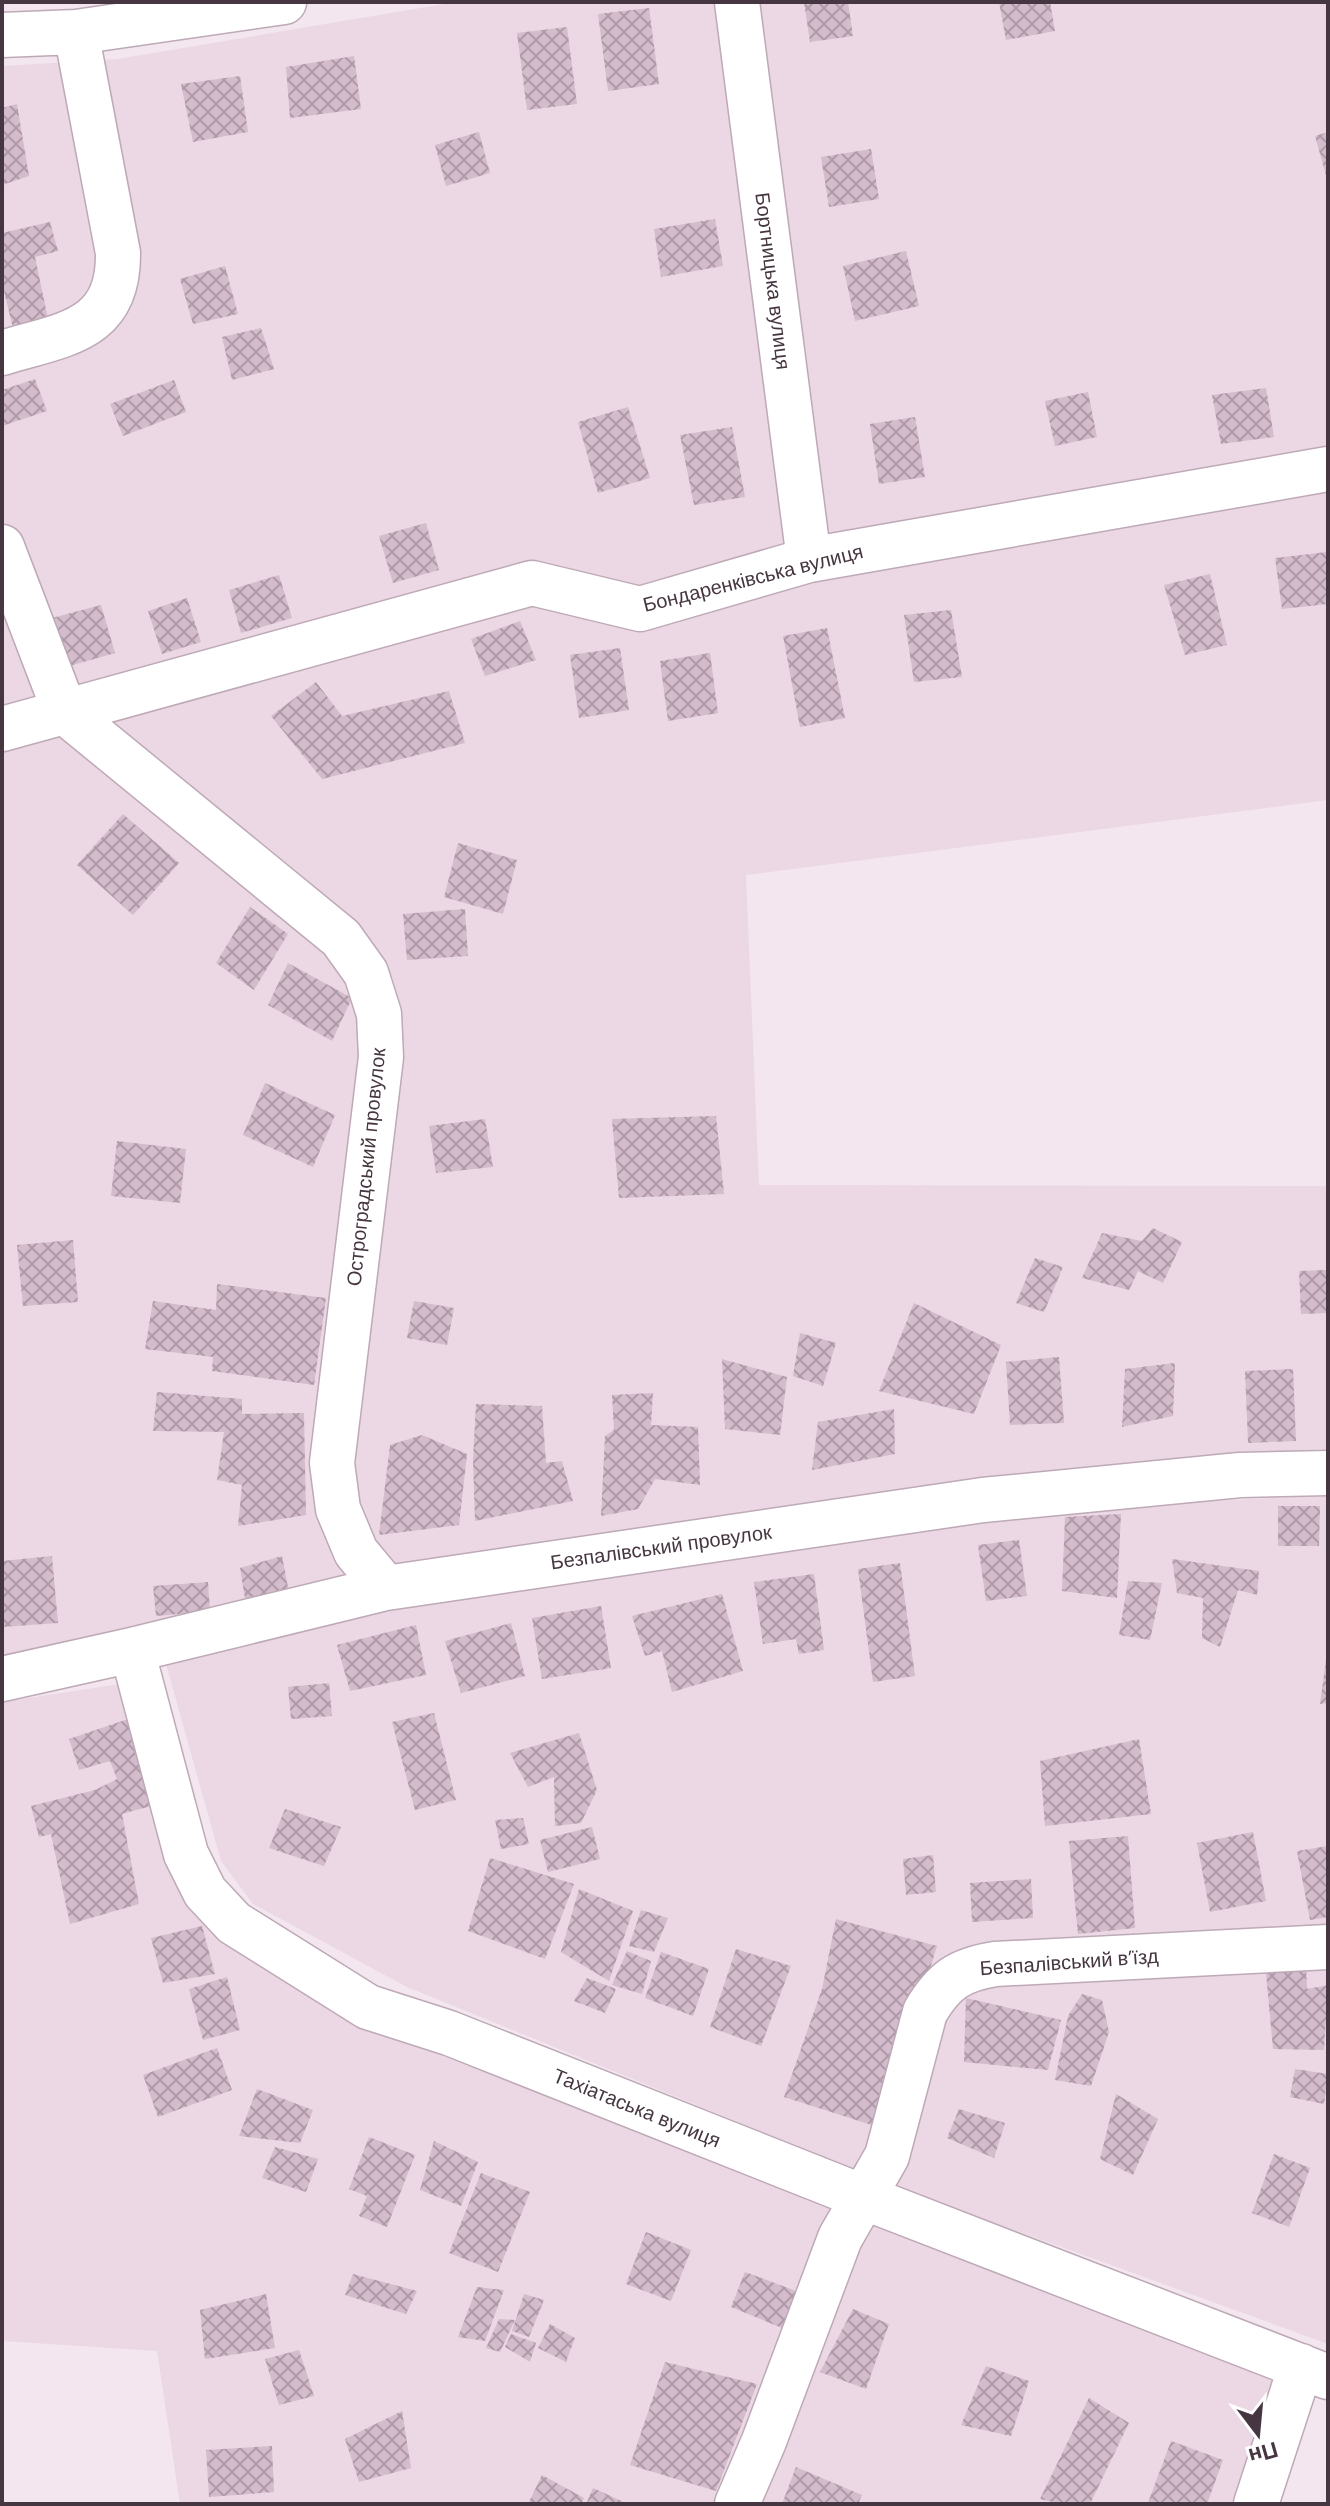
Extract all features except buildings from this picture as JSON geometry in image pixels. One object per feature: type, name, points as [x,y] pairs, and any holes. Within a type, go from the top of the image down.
[{"type":"street","points":[[2,35],[76,32],[284,2]]},
{"type":"street","name":"Бортницька вулиця","points":[[737,2],[809,560]]},
{"type":"street","points":[[2,353],[82,328],[99,315],[112,296],[119,275],[118,253],[76,32]]},
{"type":"street","name":"Бондаренківська вулиця","points":[[2,729],[532,583],[640,609],[809,560],[1328,469]]},
{"type":"street","name":"Остроградський провулок","points":[[2,547],[65,712],[341,938],[366,973],[379,1014],[381,1057],[332,1463],[338,1509],[356,1552],[386,1588]]},
{"type":"street","name":"Безпалівський провулок","points":[[2,1679],[386,1588],[983,1500],[1240,1475],[1328,1473]]},
{"type":"street","name":"Тахіатаська вулиця","points":[[132,1650],[186,1854],[205,1892],[234,1923],[368,2007],[449,2033],[1314,2372]]},
{"type":"street","name":"Безпалівський в’їзд","points":[[737,2504],[764,2441],[840,2238],[887,2156],[925,2012],[936,1993],[953,1977],[973,1967],[995,1964],[1328,1947]]},
{"type":"street","points":[[1256,2504],[1314,2372]]},
{"type":"shaded area","points":[[456,2],[1328,2],[1328,800],[746,875],[759,1185],[1328,1186],[1328,1450],[391,1565],[2,1663],[2,66],[117,59]]},
{"type":"shaded area","points":[[1328,1495],[1328,2344],[905,2190],[407,1987],[253,1904],[221,1861],[166,1664],[393,1606],[999,1512]]},
{"type":"shaded area","points":[[127,1683],[230,1941],[336,2015],[1282,2379],[1239,2504],[180,2504],[157,2351],[2,2341],[2,1702]]}]
